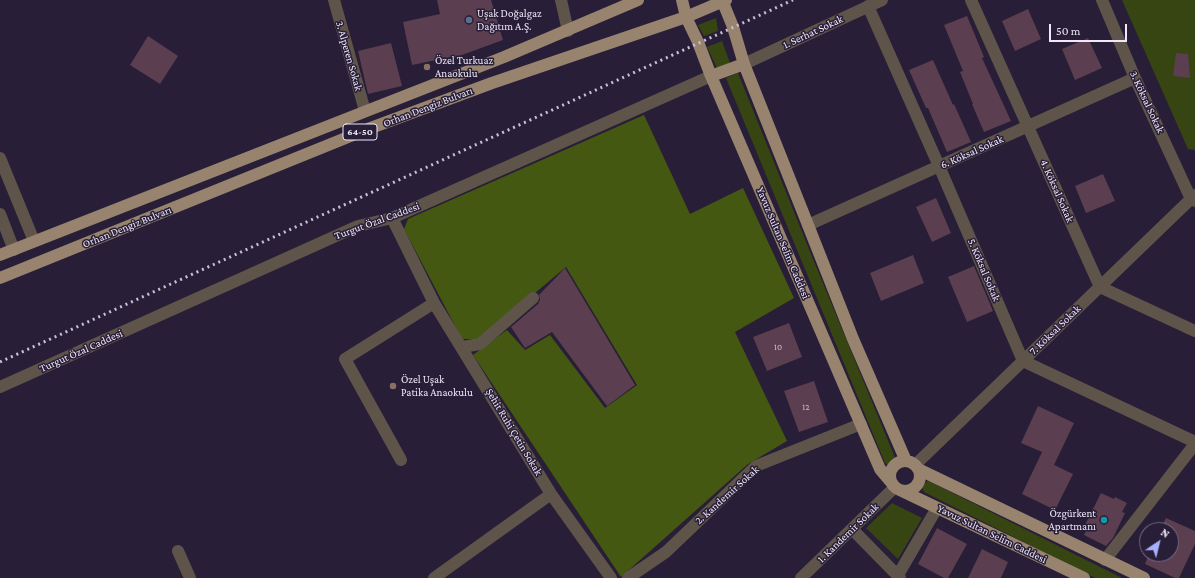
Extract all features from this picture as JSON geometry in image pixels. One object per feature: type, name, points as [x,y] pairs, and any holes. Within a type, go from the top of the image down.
[{"type":"main road","name":"Orhan Dengiz Bulvarı","points":[[0,256],[34,241],[504,57],[627,3],[638,0]]},
{"type":"main road","name":"Yavuz Sultan Selim Caddesi","points":[[682,0],[686,17],[880,469],[895,487],[1084,578]]},
{"type":"main road","name":"Orhan Dengiz Bulvarı","points":[[0,278],[375,126],[492,83],[686,17],[723,1]]},
{"type":"main road","points":[[723,1],[733,27],[744,64],[853,339],[913,465],[920,474],[918,483],[910,490],[895,487],[890,473],[894,465],[897,462],[913,465],[1144,578]]},
{"type":"main road","points":[[711,76],[744,64]]},
{"type":"street","name":"3. Alperen Sokak","points":[[334,0],[365,111]]},
{"type":"street","points":[[561,0],[568,30]]},
{"type":"street","name":"1. Serhat Sokak","points":[[744,64],[882,0]]},
{"type":"street","name":"4. Köksal Sokak","points":[[971,0],[1029,126],[1100,287]]},
{"type":"street","name":"3. Köksal Sokak","points":[[1102,0],[1136,78],[1194,198]]},
{"type":"street","name":"5. Köksal Sokak","points":[[868,6],[1023,361]]},
{"type":"street","name":"Turgut Özal Caddesi","points":[[0,387],[358,226],[392,218],[711,76]]},
{"type":"street","name":"6. Köksal Sokak","points":[[808,225],[1136,78]]},
{"type":"street","points":[[0,158],[34,241]]},
{"type":"street","name":"7. Köksal Sokak","points":[[913,465],[1194,198]]},
{"type":"street","points":[[0,214],[14,250]]},
{"type":"street","name":"Şehit Ruhi Çetin Sokak","points":[[392,218],[434,303],[551,494],[610,578]]},
{"type":"street","points":[[1100,287],[1195,330]]},
{"type":"street","points":[[462,347],[480,344],[533,298]]},
{"type":"street","points":[[401,460],[345,359],[434,303]]},
{"type":"street","points":[[1023,361],[1195,443],[1105,560]]},
{"type":"street","name":"2. Kandemir Sokak","points":[[628,578],[666,552],[756,466],[861,424]]},
{"type":"street","name":"1. Kandemir Sokak","points":[[801,578],[895,487]]},
{"type":"street","points":[[434,578],[551,494]]},
{"type":"street","points":[[852,529],[899,576],[937,508]]},
{"type":"street","points":[[178,551],[190,578]]},
{"type":"green space","points":[[1122,0],[1195,0],[1195,150],[1188,149]]},
{"type":"green space","points":[[716,18],[718,31],[704,36],[698,25]]},
{"type":"green space","points":[[722,41],[730,63],[717,68],[707,47]]},
{"type":"green space","points":[[738,73],[896,460],[894,465],[890,466],[885,463],[726,78]]},
{"type":"green space","points":[[644,115],[690,214],[743,188],[794,298],[735,332],[787,441],[748,464],[621,577],[473,355],[507,330],[525,350],[550,335],[605,408],[637,385],[566,267],[480,339],[462,339],[404,229],[408,219]]},
{"type":"green space","points":[[927,481],[1122,578],[1095,578],[924,492],[922,487]]},
{"type":"green space","points":[[892,503],[922,518],[898,559],[866,528]]},
{"type":"building","name":"Uşak Doğalgaz Dağıtım A.Ş.","points":[[437,0],[491,0],[503,40],[451,59],[451,57],[412,65],[403,22],[440,14]]},
{"type":"building","points":[[1028,9],[1041,39],[1015,51],[1002,21]]},
{"type":"building","points":[[967,16],[984,57],[982,58],[1011,121],[984,132],[960,72],[963,71],[944,25]]},
{"type":"building","points":[[148,36],[178,56],[160,84],[130,65]]},
{"type":"building","points":[[1088,38],[1102,68],[1075,80],[1062,49]]},
{"type":"building","points":[[391,43],[402,86],[368,94],[358,51]]},
{"type":"building","points":[[1176,53],[1188,54],[1190,78],[1173,76]]},
{"type":"building","points":[[933,60],[971,142],[947,152],[928,108],[926,108],[909,70]]},
{"type":"building","points":[[1103,174],[1115,201],[1086,213],[1075,186]]},
{"type":"building","points":[[936,198],[951,233],[932,242],[916,207]]},
{"type":"building","points":[[913,255],[924,283],[881,301],[870,273]]},
{"type":"building","points":[[974,266],[993,311],[967,322],[948,277]]},
{"type":"building","points":[[565,268],[635,385],[607,406],[552,332],[525,348],[511,327],[538,304],[540,300],[539,295]]},
{"type":"building","points":[[789,323],[802,357],[767,371],[753,337]]},
{"type":"building","points":[[814,381],[828,422],[799,432],[784,391]]},
{"type":"building","points":[[1038,406],[1074,423],[1054,465],[1073,474],[1055,510],[1022,494],[1042,452],[1021,443]]},
{"type":"building","name":"Özgürkent Apartmanı","points":[[1101,493],[1114,499],[1115,497],[1127,503],[1122,512],[1125,513],[1113,538],[1106,546],[1084,535],[1087,528],[1084,527]]},
{"type":"building","points":[[1166,518],[1175,522],[1164,522]]},
{"type":"building","points":[[1179,524],[1195,531],[1195,544],[1179,578],[1175,578],[1145,564],[1146,562],[1179,562]]},
{"type":"building","points":[[937,528],[967,544],[948,578],[944,578],[918,564]]},
{"type":"building","points":[[982,549],[1008,562],[1001,578],[968,578]]},
{"type":"railway","points":[[0,362],[793,0]]},
{"type":"place","name":"Uşak Doğalgaz Dağıtım A.Ş.","points":[[469,20]]},
{"type":"place","name":"Özel Turkuaz Anaokulu","points":[[427,67]]},
{"type":"place","name":"Özel Uşak Patika Anaokulu","points":[[393,386]]},
{"type":"place","name":"Özgürkent Apartmanı","points":[[1104,520]]}]
